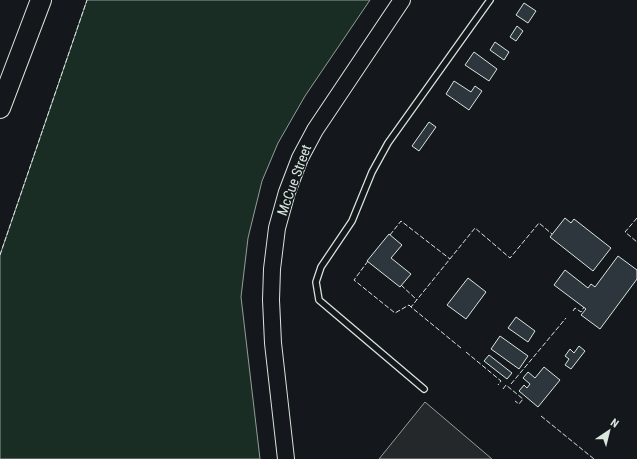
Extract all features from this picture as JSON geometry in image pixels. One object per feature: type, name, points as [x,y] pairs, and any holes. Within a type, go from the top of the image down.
[{"type":"highway","points":[[0,108],[41,0]]},
{"type":"main road","name":"McCue Street","points":[[286,459],[274,350],[271,300],[272,269],[277,228],[287,192],[300,158],[315,130],[402,0]]},
{"type":"lane","points":[[424,389],[318,300],[316,282],[321,267],[352,221],[372,172],[388,143],[490,0]]},
{"type":"green space","points":[[87,0],[370,0],[305,96],[278,143],[262,181],[248,238],[241,297],[260,459],[0,459],[0,255]]},
{"type":"shaded area","points":[[425,402],[492,459],[379,459]]},
{"type":"building","points":[[524,3],[536,11],[528,23],[516,15]]},
{"type":"building","points":[[517,26],[523,31],[516,41],[510,37]]},
{"type":"building","points":[[495,42],[509,52],[504,60],[490,50]]},
{"type":"building","points":[[474,52],[497,69],[489,81],[465,65]]},
{"type":"building","points":[[454,81],[471,92],[475,86],[482,91],[469,110],[446,94]]},
{"type":"building","points":[[429,122],[436,127],[419,151],[412,146]]},
{"type":"building","points":[[565,218],[571,223],[574,219],[611,248],[593,271],[550,237]]},
{"type":"building","points":[[389,234],[402,245],[391,258],[411,274],[400,287],[367,261]]},
{"type":"building","points":[[618,256],[637,270],[637,279],[600,329],[581,315],[586,309],[554,285],[565,270],[588,288],[591,284],[595,287]]},
{"type":"building","points":[[468,278],[486,292],[466,319],[447,305]]},
{"type":"building","points":[[516,317],[535,331],[528,342],[508,328]]},
{"type":"building","points":[[500,336],[528,356],[519,369],[491,349]]},
{"type":"building","points":[[579,346],[585,351],[571,369],[565,365],[569,359],[565,356],[570,349],[574,353]]},
{"type":"building","points":[[489,355],[512,373],[507,379],[484,361]]},
{"type":"building","points":[[544,367],[560,380],[538,407],[519,391],[524,385],[527,388],[530,384],[523,378],[528,372],[535,378]]},
{"type":"fence","points":[[0,255],[87,0]]},
{"type":"fence","points":[[637,218],[625,232],[637,242]]},
{"type":"fence","points":[[390,235],[401,221],[450,259]]},
{"type":"fence","points":[[461,348],[411,307],[475,228],[510,258],[539,223],[552,234]]},
{"type":"fence","points":[[368,261],[354,280],[395,313],[409,305],[411,307]]},
{"type":"fence","points":[[401,285],[417,300]]},
{"type":"fence","points":[[573,311],[575,308],[581,312],[584,307]]},
{"type":"fence","points":[[511,384],[566,318]]},
{"type":"fence","points":[[466,352],[501,381],[498,385]]},
{"type":"fence","points":[[503,389],[506,385],[523,399],[519,404],[515,401]]},
{"type":"fence","points":[[541,416],[594,459]]}]
